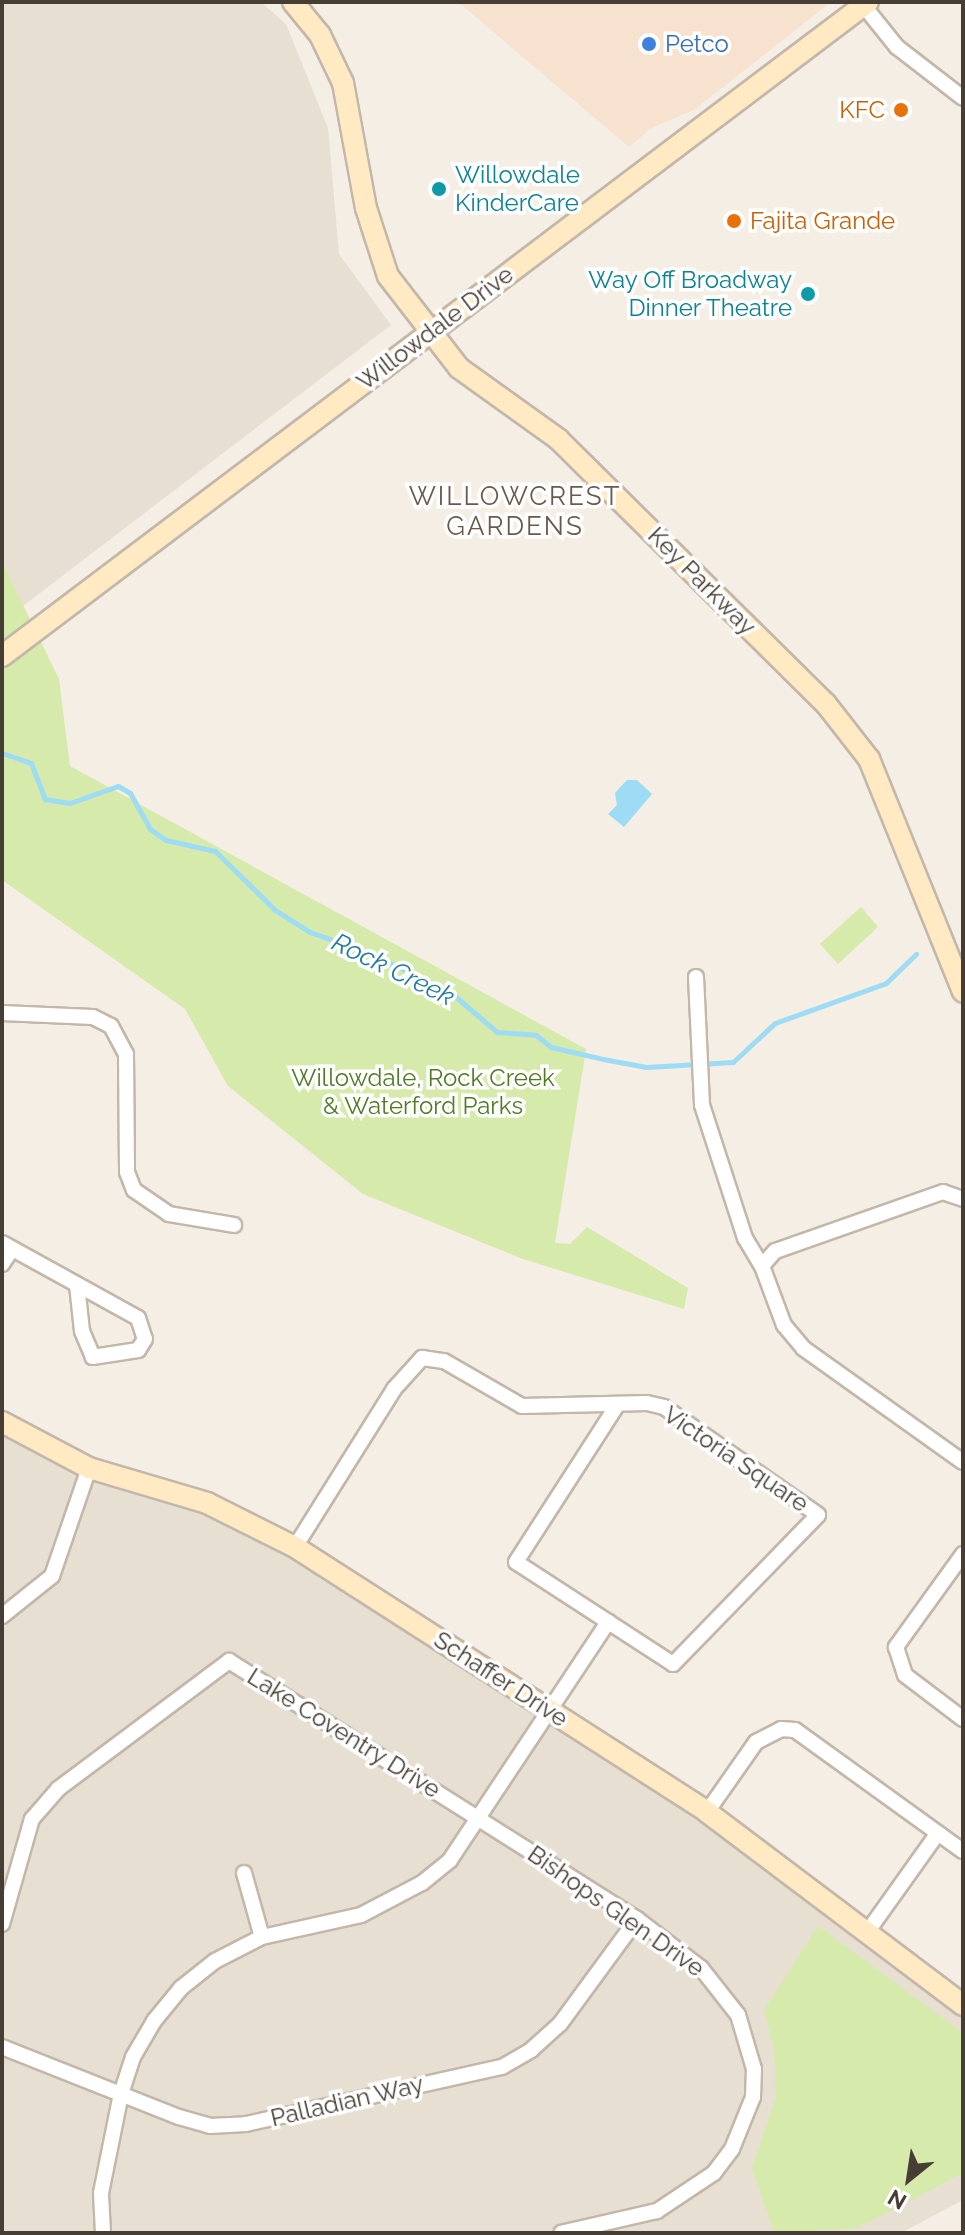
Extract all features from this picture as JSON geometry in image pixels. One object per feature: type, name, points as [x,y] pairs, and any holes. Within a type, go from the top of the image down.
[{"type":"street","name":"Key Parkway","points":[[293,2],[320,35],[337,69],[374,242],[388,276],[428,333],[459,368],[558,439],[826,704],[869,759],[963,991]]},
{"type":"street","name":"Willowdale Drive","points":[[2,656],[866,4]]},
{"type":"street","points":[[866,4],[897,47],[963,98]]},
{"type":"street","points":[[696,977],[700,1077],[708,1130],[745,1238],[762,1266],[784,1325],[803,1348],[963,1462]]},
{"type":"street","points":[[2,1013],[93,1017],[111,1026],[126,1054],[127,1172],[134,1190],[169,1214],[234,1225]]},
{"type":"street","points":[[762,1266],[775,1251],[943,1192],[963,1199]]},
{"type":"street","points":[[2,1264],[7,1246],[138,1318],[144,1345],[105,1359],[93,1357],[82,1331],[77,1285]]},
{"type":"street","points":[[295,1547],[394,1389],[422,1358],[444,1361],[522,1406],[618,1404]]},
{"type":"street","name":"Victoria Square","points":[[618,1404],[664,1407],[818,1515],[673,1664],[516,1562],[618,1404]]},
{"type":"street","name":"Schaffer Drive","points":[[2,1422],[89,1468],[207,1503],[295,1547],[707,1812],[963,2005]]},
{"type":"street","points":[[2,1616],[52,1576],[89,1468]]},
{"type":"street","points":[[963,1554],[896,1647],[905,1675],[963,1719]]},
{"type":"street","points":[[103,2233],[101,2193],[121,2094],[133,2057],[181,1988],[215,1961],[262,1937],[361,1915],[394,1900],[450,1860],[481,1818],[608,1622]]},
{"type":"street","name":"Lake Coventry Drive","points":[[2,1924],[21,1846],[41,1809],[58,1789],[159,1709],[229,1661],[481,1818]]},
{"type":"street","points":[[707,1812],[756,1742],[781,1729],[808,1736],[963,1851]]},
{"type":"street","name":"Bishops Glen Drive","points":[[481,1818],[637,1919],[701,1968],[723,1991],[748,2041],[753,2097],[732,2149],[689,2194],[657,2211],[561,2233]]},
{"type":"street","points":[[868,1931],[938,1833]]},
{"type":"street","points":[[244,1873],[262,1937]]},
{"type":"street","name":"Palladian Way","points":[[2,2047],[210,2126],[246,2124],[502,2067],[560,2024],[637,1919]]},
{"type":"shaded area","points":[[2,2],[261,2],[286,24],[328,128],[339,254],[391,325],[2,622]]},
{"type":"shaded area","points":[[458,2],[831,2],[694,110],[651,128],[629,147]]},
{"type":"shaded area","points":[[2,1422],[89,1468],[207,1503],[550,1710],[963,2005],[963,2200],[901,2233],[2,2233]]},
{"type":"green space","name":"Willowdale, Rock Creek & Waterford Parks","points":[[2,562],[59,679],[70,766],[586,1049],[555,1243],[570,1244],[587,1227],[688,1288],[684,1309],[523,1259],[363,1194],[228,1086],[185,1009],[2,880]]},
{"type":"green space","points":[[861,907],[878,927],[838,964],[820,944]]},
{"type":"green space","points":[[818,1926],[963,2033],[963,2173],[857,2228],[774,2233],[752,2168],[776,2096],[774,2049],[764,2010]]},
{"type":"water","points":[[627,780],[637,780],[652,794],[624,827],[608,814],[617,805],[615,793]]},
{"type":"waterway","name":"Rock Creek","points":[[2,753],[31,763],[45,799],[70,803],[118,786],[130,793],[150,829],[166,840],[215,851],[275,910],[310,932],[369,953],[450,992],[497,1032],[536,1035],[551,1047],[603,1059],[646,1067],[733,1062],[775,1023],[886,983],[916,954]]},
{"type":"place","name":"Petco","points":[[649,44]]},
{"type":"place","name":"KFC","points":[[901,110]]},
{"type":"place","name":"Willowdale KinderCare","points":[[439,189]]},
{"type":"place","name":"Fajita Grande","points":[[734,221]]},
{"type":"place","name":"Way Off Broadway Dinner Theatre","points":[[808,294]]},
{"type":"district","name":"WILLOWCREST GARDENS","points":[[515,512]]}]
